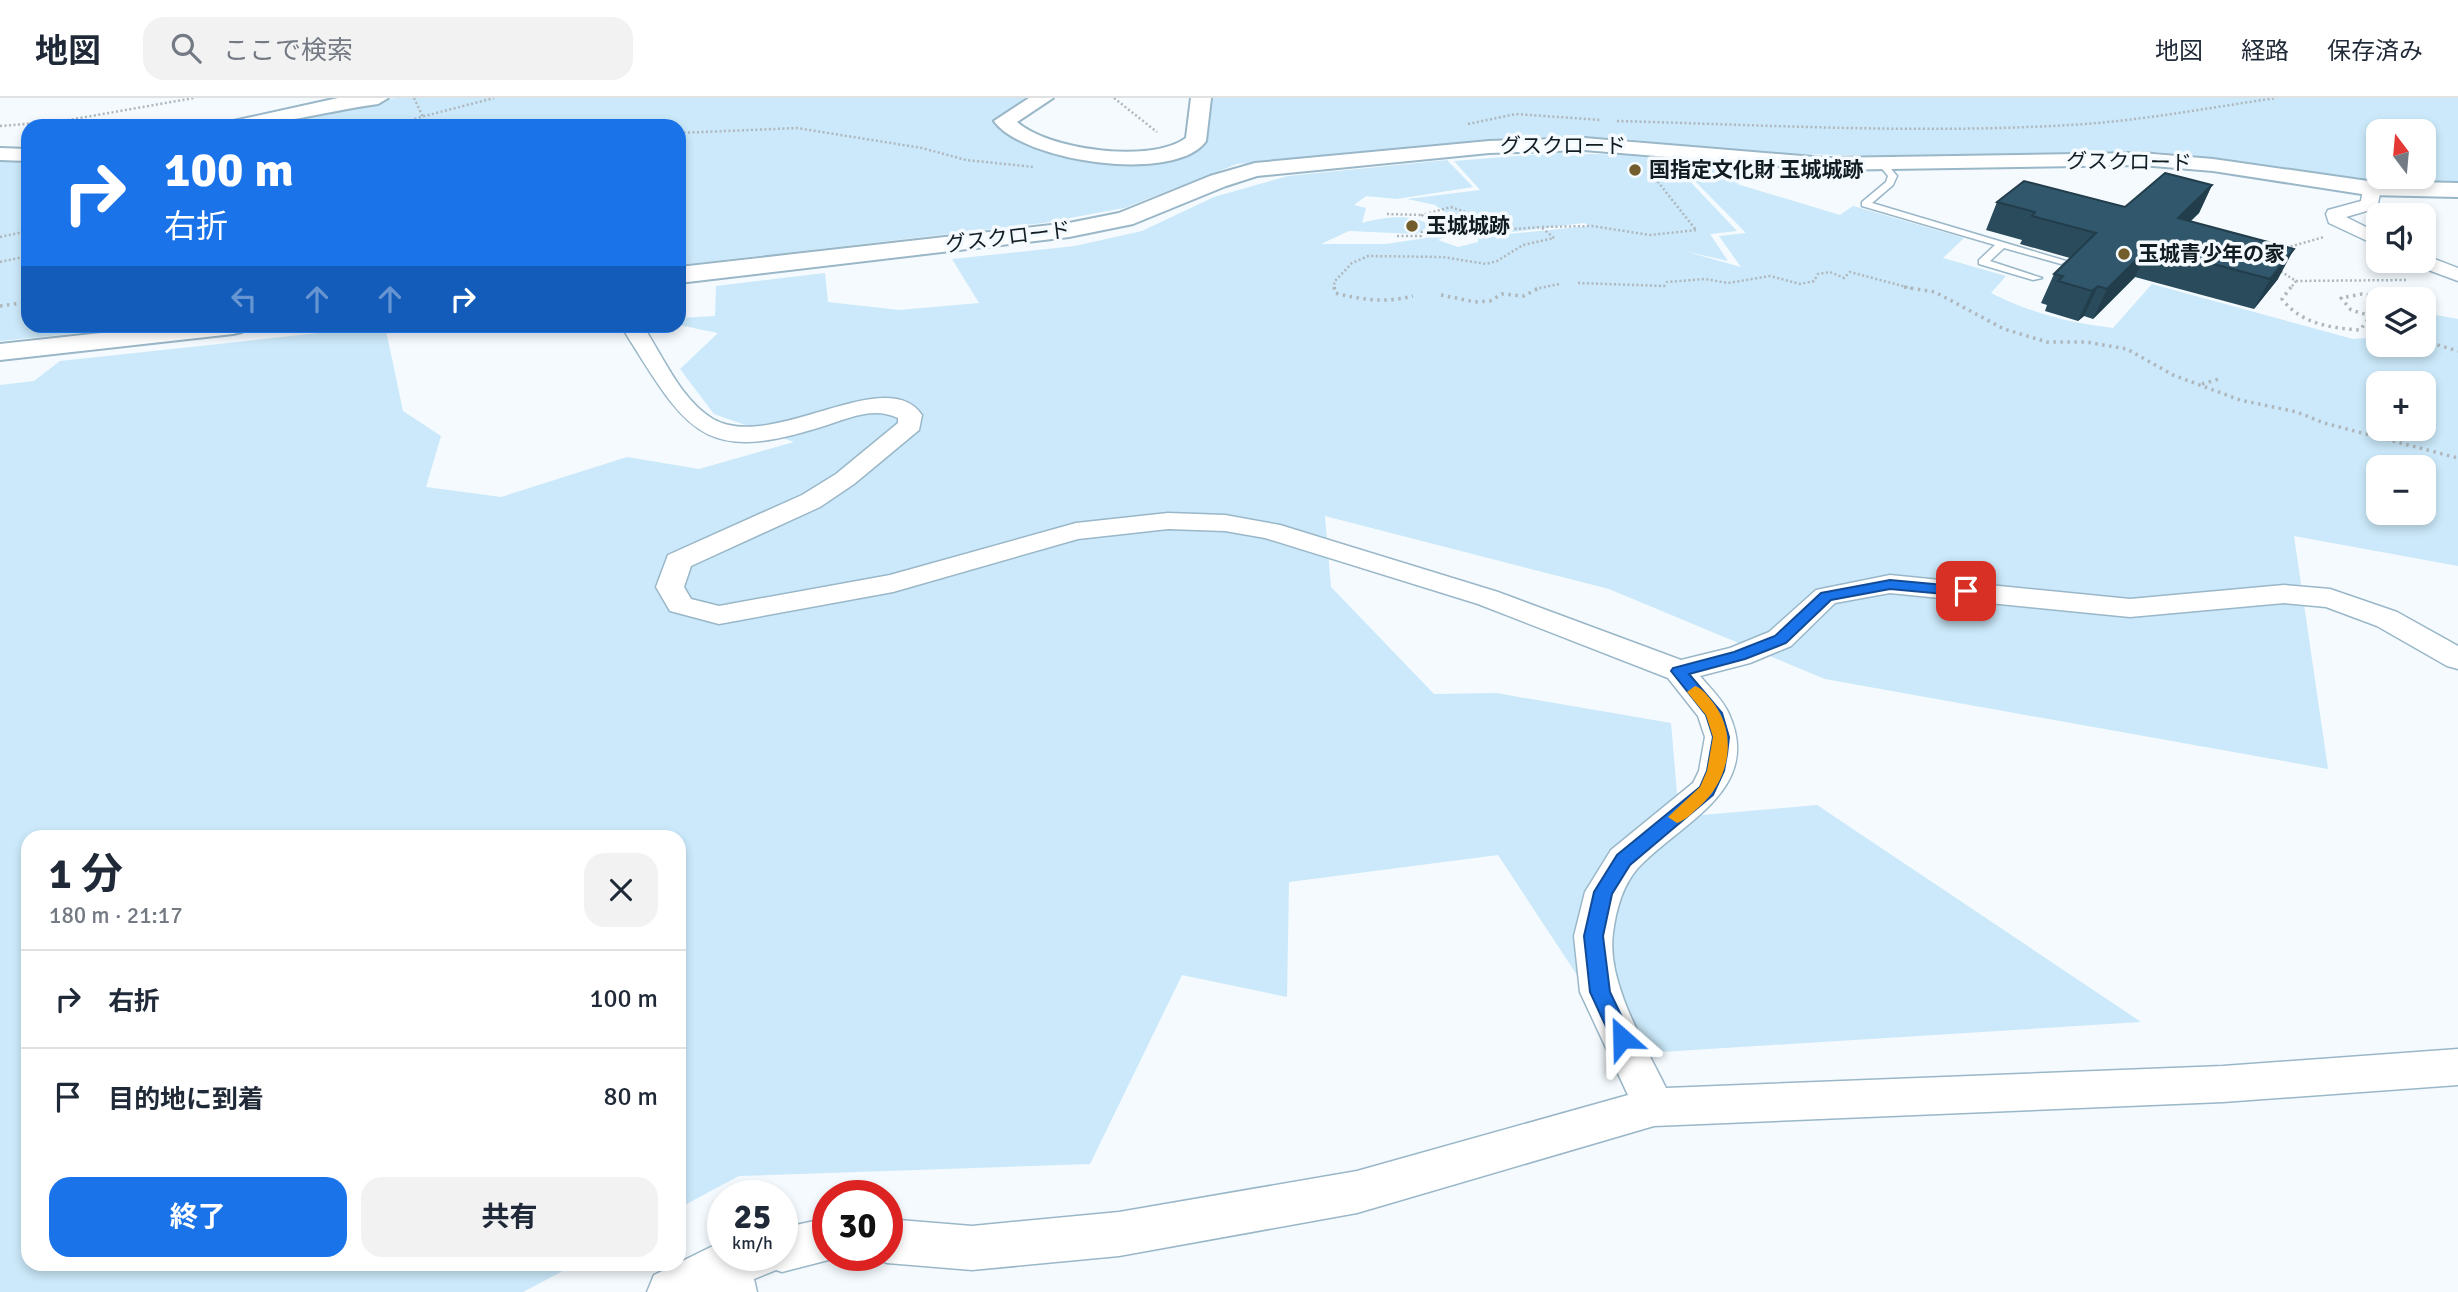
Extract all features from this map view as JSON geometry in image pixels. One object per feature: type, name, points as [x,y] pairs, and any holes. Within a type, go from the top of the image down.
[{"type":"street","points":[[264,119],[304,109],[378,98]]},
{"type":"street","points":[[1043,98],[1004,121],[1013,133],[1058,149],[1098,156],[1144,156],[1180,152],[1196,141],[1201,98]]},
{"type":"street","name":"グスクロード","points":[[686,274],[1069,230],[1125,219],[1218,181],[1281,166],[1548,143],[1677,150],[1788,163],[2141,159],[2213,165],[2366,188]]},
{"type":"street","points":[[0,155],[21,155]]},
{"type":"street","points":[[2366,234],[2336,219],[2335,214],[2370,204],[2372,189]]},
{"type":"street","name":"グスクロード","points":[[2372,189],[2458,190]]},
{"type":"street","points":[[2436,266],[2458,275]]},
{"type":"street","points":[[0,352],[170,333]]},
{"type":"street","points":[[637,333],[683,403],[706,424],[729,433],[756,435],[796,430],[860,405],[898,405],[910,415],[909,425],[845,478],[811,501],[678,561],[670,587],[680,605],[719,615],[893,583],[1076,531],[1168,521],[1225,523],[1270,531],[1488,598],[1678,671],[1713,713],[1721,737],[1716,771],[1706,791],[1624,860],[1603,892],[1593,936],[1600,992],[1654,1108]]},
{"type":"street","points":[[1678,671],[1739,656],[1780,639],[1826,596],[1890,584],[2130,608],[2284,594],[2330,598],[2387,619],[2458,659]]},
{"type":"street","points":[[903,1242],[972,1248],[1133,1231],[1357,1192],[1654,1108],[2222,1084],[2458,1067]]},
{"type":"street","points":[[671,1292],[734,1271]]},
{"type":"lane","points":[[1883,164],[1893,176],[1890,183],[1865,204],[2061,261]]},
{"type":"lane","points":[[2002,244],[1983,262],[2037,278]]},
{"type":"path","points":[[74,119],[194,98]]},
{"type":"path","points":[[414,98],[423,117]]},
{"type":"path","points":[[419,119],[494,98]]},
{"type":"path","points":[[1114,98],[1158,133],[1188,146]]},
{"type":"path","points":[[1614,121],[1765,123],[1860,128],[2028,125],[2137,120],[2276,98]]},
{"type":"path","points":[[1462,127],[1484,118],[1547,115],[1602,120]]},
{"type":"path","points":[[0,126],[21,124]]},
{"type":"path","points":[[686,133],[797,128],[922,148],[966,160],[1035,167]]},
{"type":"path","points":[[1387,214],[1422,215],[1451,207],[1514,229],[1592,226],[1650,235],[1696,230],[1654,177],[1678,158],[1677,150]]},
{"type":"path","points":[[1396,236],[1421,236],[1422,231],[1440,227],[1422,215]]},
{"type":"path","points":[[1413,296],[1391,302],[1356,298],[1335,293],[1334,282],[1355,259],[1366,254],[1410,259],[1441,256],[1483,264],[1496,263],[1507,257],[1512,250],[1526,244],[1547,243],[1555,238],[1541,227]]},
{"type":"path","points":[[2276,251],[2357,230]]},
{"type":"path","points":[[0,237],[21,233]]},
{"type":"path","points":[[0,262],[21,258]]},
{"type":"path","points":[[2273,267],[2296,281],[2413,280]]},
{"type":"path","points":[[1578,283],[1664,286],[1667,282],[1679,279],[1728,283],[1770,276],[1800,284],[1814,281],[1818,274],[1830,272],[1844,278],[1850,272],[1907,288],[1935,292],[2004,329],[2047,342],[2086,342],[2126,349],[2149,364],[2240,400],[2297,412],[2324,423],[2458,457]]},
{"type":"path","points":[[2296,281],[2283,299],[2288,309],[2315,323],[2360,330],[2366,322]]},
{"type":"path","points":[[1441,295],[1475,302],[1490,301],[1496,295],[1507,293],[1524,296],[1537,288],[1559,284]]},
{"type":"path","points":[[2366,295],[2341,298],[2350,310],[2366,316]]},
{"type":"path","points":[[0,306],[21,303]]},
{"type":"path","points":[[2436,345],[2458,351]]},
{"type":"path","points":[[2201,384],[2219,379]]},
{"type":"shaded area","points":[[396,98],[1032,98],[1000,115],[997,126],[1018,141],[1040,150],[1064,156],[1114,159],[1189,153],[1210,98],[2458,98],[2458,181],[2436,181],[2436,119],[2366,119],[2366,180],[2157,152],[1924,157],[1760,153],[1615,138],[1529,137],[1237,164],[1124,208],[1043,223],[686,264],[686,119],[272,119],[298,112]]},
{"type":"shaded area","points":[[1556,153],[1626,155],[1755,169],[1740,174],[1681,172],[1737,231],[1710,234],[1728,261],[1684,251],[1741,267],[1719,236],[1746,233],[1688,174],[1748,176],[1737,184],[1840,215],[1853,206],[1964,238],[1943,258],[2006,276],[1991,293],[2036,312],[2066,320],[2113,328],[2152,284],[2353,339],[2366,338],[2366,357],[2436,357],[2436,315],[2458,319],[2458,566],[2294,536],[2328,769],[1825,679],[1609,589],[1325,516],[1331,587],[1434,694],[1496,693],[1671,723],[1679,817],[1817,805],[2141,1022],[1629,1054],[1498,855],[1289,882],[1287,997],[1182,975],[1090,1164],[739,1176],[732,1180],[707,1180],[707,1193],[686,1204],[686,830],[21,830],[21,1271],[563,1271],[523,1292],[0,1292],[0,385],[34,381],[60,361],[320,333],[386,333],[403,411],[441,436],[426,487],[501,497],[627,457],[699,469],[794,442],[714,414],[680,369],[718,333],[686,326],[686,318],[715,316],[716,286],[825,273],[828,302],[899,310],[979,303],[952,259],[1075,246],[1142,231],[1214,197],[1288,176],[1447,160],[1473,187],[1397,199],[1366,196],[1354,205],[1366,208],[1362,223],[1407,218],[1431,226],[1416,234],[1349,231],[1321,244],[1386,244],[1426,238],[1428,232],[1439,229],[1450,234],[1438,240],[1458,247],[1478,242],[1478,237],[1590,226],[1584,223],[1480,236],[1435,205],[1407,199],[1480,190],[1454,161]]},
{"type":"shaded area","points":[[0,158],[21,159],[21,333],[78,333],[0,341]]},
{"type":"building","points":[[2165,173],[2212,185],[2178,218],[2294,249],[2270,279],[2149,247],[2107,289],[2098,286],[2092,291],[2058,281],[2063,276],[2054,274],[2096,233],[2032,216],[2035,212],[1997,202],[2024,181],[2125,207]]},
{"type":"slow traffic","points":[[1677,817],[1706,791],[1716,771],[1721,737],[1713,713],[1695,692]]},
{"type":"place","name":"国指定文化財 玉城城跡","points":[[1635,170]]},
{"type":"place","name":"玉城城跡","points":[[1412,226]]},
{"type":"place","name":"玉城青少年の家","points":[[2124,254]]},
{"type":"route","points":[[1622,1038],[1600,992],[1593,936],[1603,892],[1624,860],[1706,791],[1716,771],[1721,737],[1713,713],[1678,671],[1739,656],[1780,639],[1826,596],[1890,584],[1966,591]]}]
